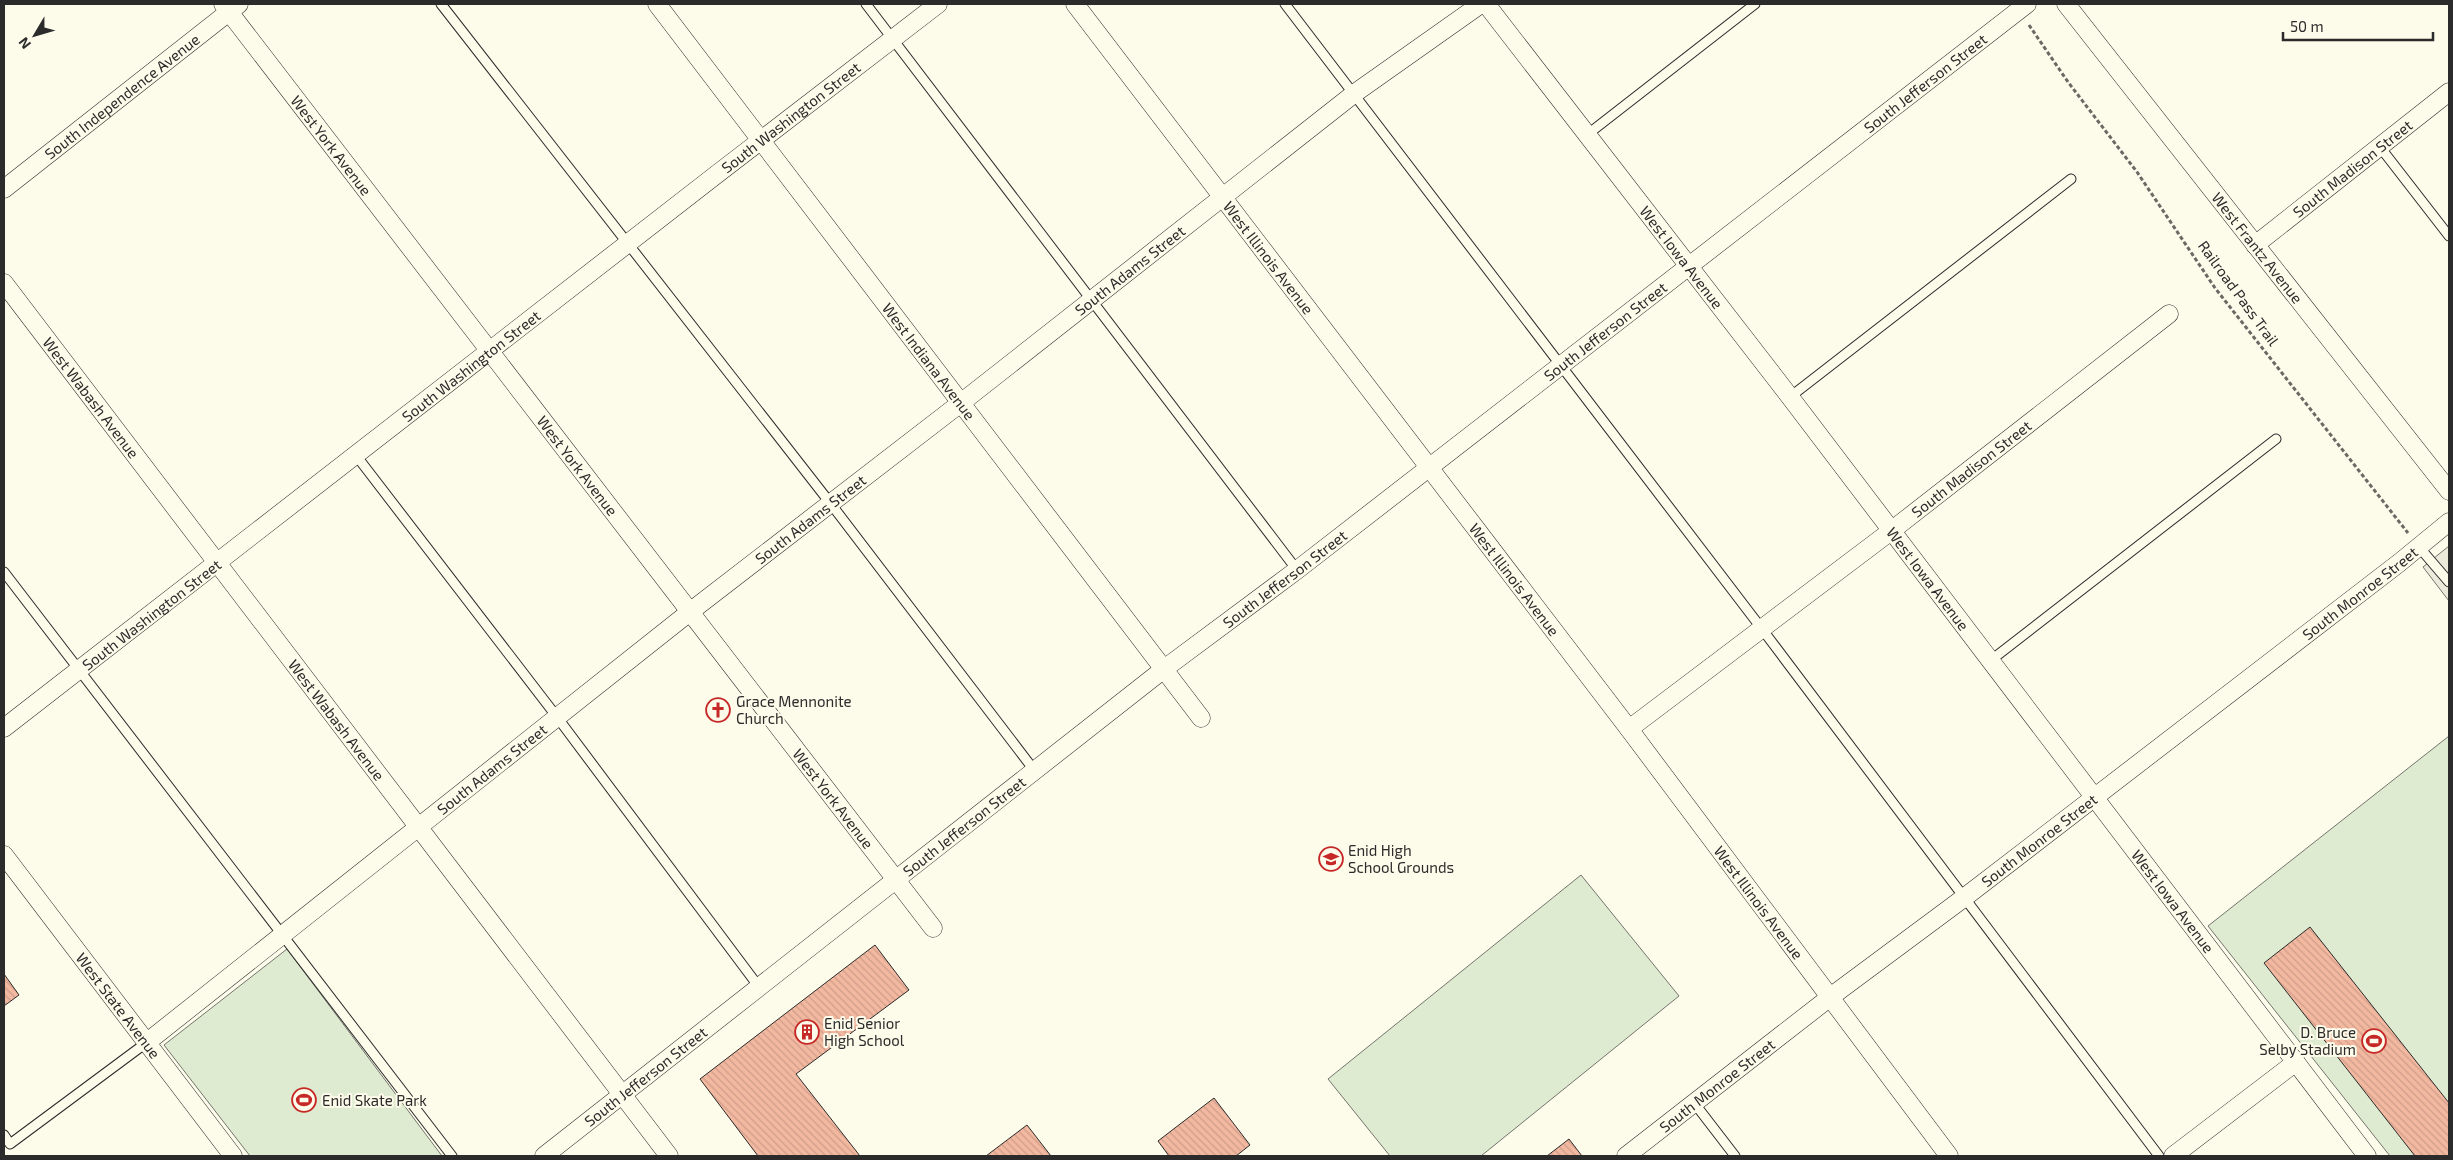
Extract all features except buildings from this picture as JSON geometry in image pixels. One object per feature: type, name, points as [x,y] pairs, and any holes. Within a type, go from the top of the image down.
[{"type":"street","name":"West Indiana Avenue","points":[[656,4],[761,138],[1202,718]]},
{"type":"street","name":"South Washington Street","points":[[4,728],[217,564],[355,454],[761,138],[938,4]]},
{"type":"street","name":"West Illinois Avenue","points":[[1075,4],[1224,196],[1427,467],[1629,729],[1949,1156]]},
{"type":"street","name":"South Adams Street","points":[[146,1043],[691,611],[962,402],[1355,93],[1481,4]]},
{"type":"street","name":"West Iowa Avenue","points":[[1486,4],[1790,397],[2367,1156]]},
{"type":"street","name":"West Frantz Avenue","points":[[2066,4],[2449,491]]},
{"type":"street","name":"South Independence Avenue","points":[[4,189],[230,6]]},
{"type":"street","name":"West York Avenue","points":[[230,6],[490,350],[933,928]]},
{"type":"street","name":"South Jefferson Street","points":[[544,1156],[895,878],[1164,669],[1296,570],[2022,8]]},
{"type":"street","name":"South Madison Street","points":[[2255,245],[2449,92]]},
{"type":"street","name":"West Wabash Avenue","points":[[4,282],[669,1156]]},
{"type":"street","name":"South Madison Street","points":[[1629,729],[1891,531],[2169,314]]},
{"type":"street","name":"South Monroe Street","points":[[1626,1156],[1829,998],[1965,897],[2449,522]]},
{"type":"street","name":"West State Avenue","points":[[4,855],[233,1156]]},
{"type":"street","points":[[2173,1156],[2296,1062]]},
{"type":"lane","points":[[441,4],[830,504],[1034,770]]},
{"type":"lane","points":[[866,4],[1296,570]]},
{"type":"lane","points":[[1285,4],[1355,93],[1560,366],[1762,629],[2159,1156]]},
{"type":"lane","points":[[1588,134],[1755,4]]},
{"type":"lane","points":[[2380,147],[2449,236]]},
{"type":"lane","points":[[1790,397],[2071,179]]},
{"type":"lane","points":[[1990,662],[2276,439]]},
{"type":"lane","points":[[355,454],[557,717],[759,987]]},
{"type":"lane","points":[[2419,547],[2449,582]]},
{"type":"lane","points":[[4,572],[452,1156]]},
{"type":"lane","points":[[4,1135],[10,1144],[146,1043]]},
{"type":"lane","points":[[1695,1104],[1735,1156]]},
{"type":"path","name":"Railroad Pass Trail","points":[[2022,8],[2068,82],[2137,172],[2216,288],[2419,547]]},
{"type":"green space","name":"D. Bruce Selby Stadium","points":[[2449,736],[2449,1156],[2390,1156],[2208,926]]},
{"type":"green space","points":[[1581,875],[1679,996],[1481,1156],[1390,1156],[1328,1079]]},
{"type":"green space","name":"Enid Skate Park","points":[[287,949],[442,1156],[250,1156],[164,1045]]},
{"type":"shaded area","points":[[2449,546],[2449,601],[2423,567]]},
{"type":"place","name":"Grace Mennonite Church","points":[[718,710]]},
{"type":"place","name":"Enid High School Grounds","points":[[1331,859]]},
{"type":"place","name":"Enid Senior High School","points":[[807,1032]]},
{"type":"place","name":"D. Bruce Selby Stadium","points":[[2374,1041]]},
{"type":"place","name":"Enid Skate Park","points":[[304,1100]]}]
